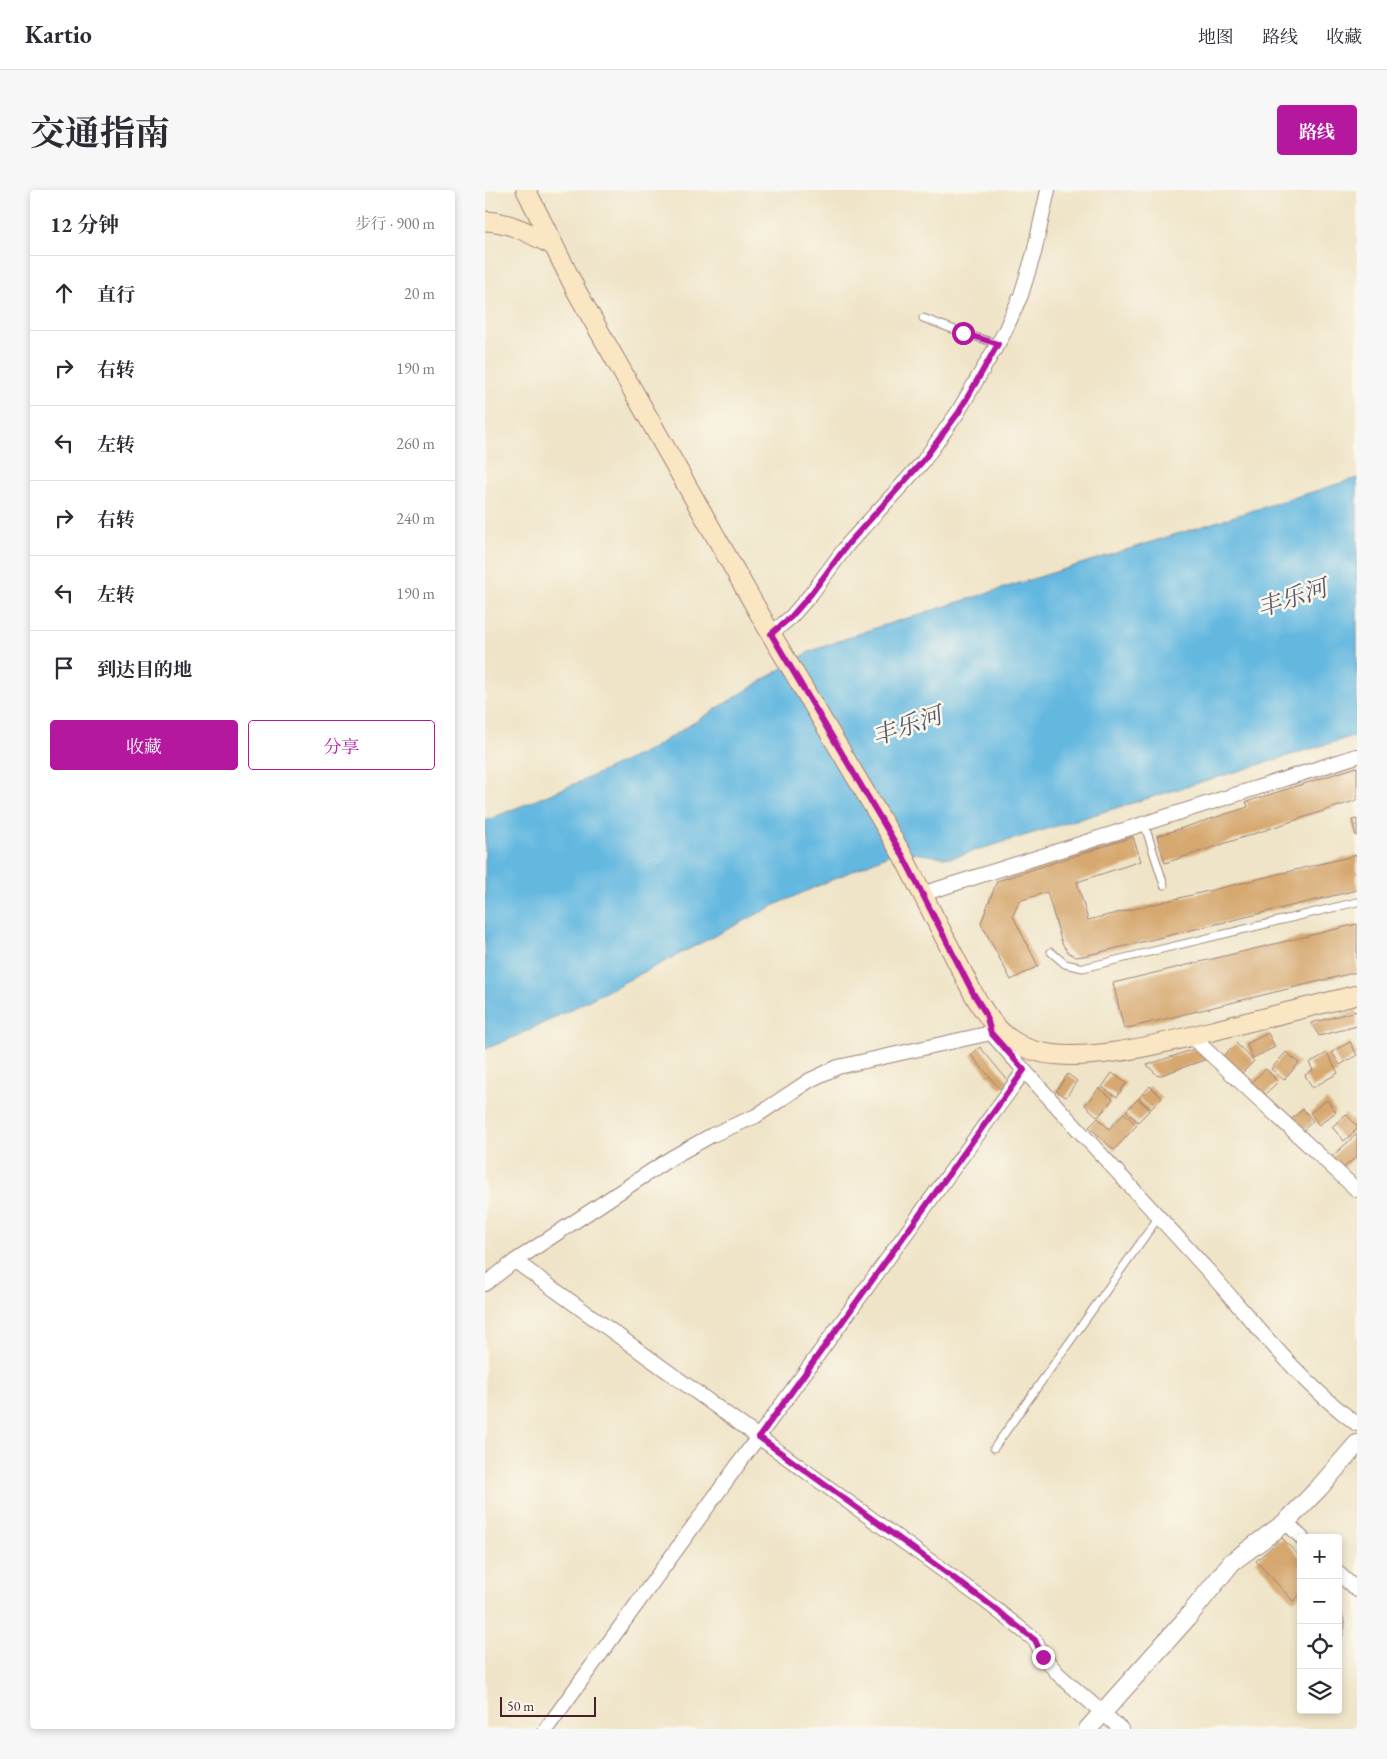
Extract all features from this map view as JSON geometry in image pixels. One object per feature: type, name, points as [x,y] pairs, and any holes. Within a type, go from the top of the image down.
[{"type":"main road","points":[[526,190],[581,300],[771,634],[903,856],[973,993],[999,1031],[1025,1048],[1048,1054],[1085,1054],[1119,1051],[1191,1036],[1357,996]]},
{"type":"main road","points":[[485,221],[496,221],[516,226],[554,246]]},
{"type":"street","points":[[771,634],[801,606],[848,544],[922,462],[959,412],[1013,314],[1028,274],[1048,190]]},
{"type":"street","points":[[922,894],[1357,756]]},
{"type":"street","points":[[986,1014],[991,1033],[1024,1070],[1285,1357],[1337,1409],[1357,1424]]},
{"type":"street","points":[[485,1284],[515,1260],[671,1158],[712,1135],[756,1116],[810,1080],[838,1067],[991,1033]]},
{"type":"street","points":[[1191,1036],[1357,1190]]},
{"type":"street","points":[[546,1729],[1024,1070]]},
{"type":"street","points":[[515,1260],[984,1600],[1035,1640],[1043,1657],[1058,1674],[1121,1729]]},
{"type":"street","points":[[1088,1729],[1187,1618],[1232,1562],[1286,1522],[1319,1488],[1357,1444]]},
{"type":"street","points":[[1286,1522],[1298,1534]]},
{"type":"street","points":[[1342,1577],[1357,1590]]},
{"type":"lane","points":[[923,318],[998,344]]},
{"type":"lane","points":[[1144,823],[1164,885]]},
{"type":"lane","points":[[1051,952],[1065,964],[1083,968],[1357,902]]},
{"type":"lane","points":[[994,1448],[1159,1218]]},
{"type":"water","name":"丰乐河","points":[[1357,478],[1357,735],[951,858],[897,851],[777,904],[564,1013],[485,1049],[485,821],[584,780],[651,749],[809,652],[872,629]]},
{"type":"building","points":[[1357,767],[1357,800],[1165,863],[1157,836],[1248,807],[1246,802]]},
{"type":"building","points":[[1357,819],[1357,836],[1356,836],[1352,820]]},
{"type":"building","points":[[1133,837],[1141,861],[1077,882],[1088,920],[1357,855],[1357,890],[1076,957],[1068,952],[1062,943],[1047,892],[1019,901],[1013,916],[1038,966],[1011,980],[981,923],[997,881]]},
{"type":"building","points":[[1357,924],[1357,972],[1124,1029],[1113,983]]},
{"type":"building","points":[[1357,1011],[1357,1026],[1319,1036],[1311,1023]]},
{"type":"building","points":[[1268,1033],[1275,1047],[1253,1058],[1246,1044]]},
{"type":"building","points":[[1350,1042],[1357,1055],[1340,1065],[1332,1052]]},
{"type":"building","points":[[1236,1043],[1254,1061],[1241,1074],[1223,1056]]},
{"type":"building","points":[[980,1047],[1009,1082],[1000,1089],[971,1055]]},
{"type":"building","points":[[1200,1047],[1210,1058],[1158,1076],[1147,1065]]},
{"type":"building","points":[[1286,1052],[1299,1063],[1284,1080],[1271,1069]]},
{"type":"building","points":[[1327,1053],[1338,1073],[1312,1088],[1305,1075],[1313,1070],[1309,1063]]},
{"type":"building","points":[[1266,1069],[1278,1082],[1264,1095],[1251,1082]]},
{"type":"building","points":[[1112,1073],[1126,1083],[1117,1097],[1102,1087]]},
{"type":"building","points":[[1068,1074],[1077,1081],[1066,1097],[1056,1091]]},
{"type":"building","points":[[1150,1086],[1162,1098],[1151,1109],[1139,1098]]},
{"type":"building","points":[[1099,1088],[1113,1099],[1098,1117],[1085,1105]]},
{"type":"building","points":[[1138,1099],[1150,1110],[1138,1122],[1126,1111]]},
{"type":"building","points":[[1327,1100],[1336,1112],[1319,1125],[1310,1113]]},
{"type":"building","points":[[1303,1109],[1313,1121],[1300,1133],[1289,1121]]},
{"type":"building","points":[[1124,1113],[1137,1125],[1114,1150],[1089,1127],[1098,1118],[1109,1129]]},
{"type":"building","points":[[1346,1114],[1357,1126],[1357,1129],[1344,1141],[1332,1127]]},
{"type":"building","points":[[1357,1134],[1357,1158],[1341,1170],[1330,1158]]},
{"type":"building","points":[[1282,1538],[1297,1554],[1297,1598],[1293,1601],[1256,1561]]},
{"type":"route","points":[[963,333],[998,344],[959,412],[905,483],[848,544],[811,594],[791,617],[771,634],[903,856],[973,993],[986,1014],[991,1033],[1024,1070],[759,1437],[984,1600],[1035,1640],[1043,1657]]}]
